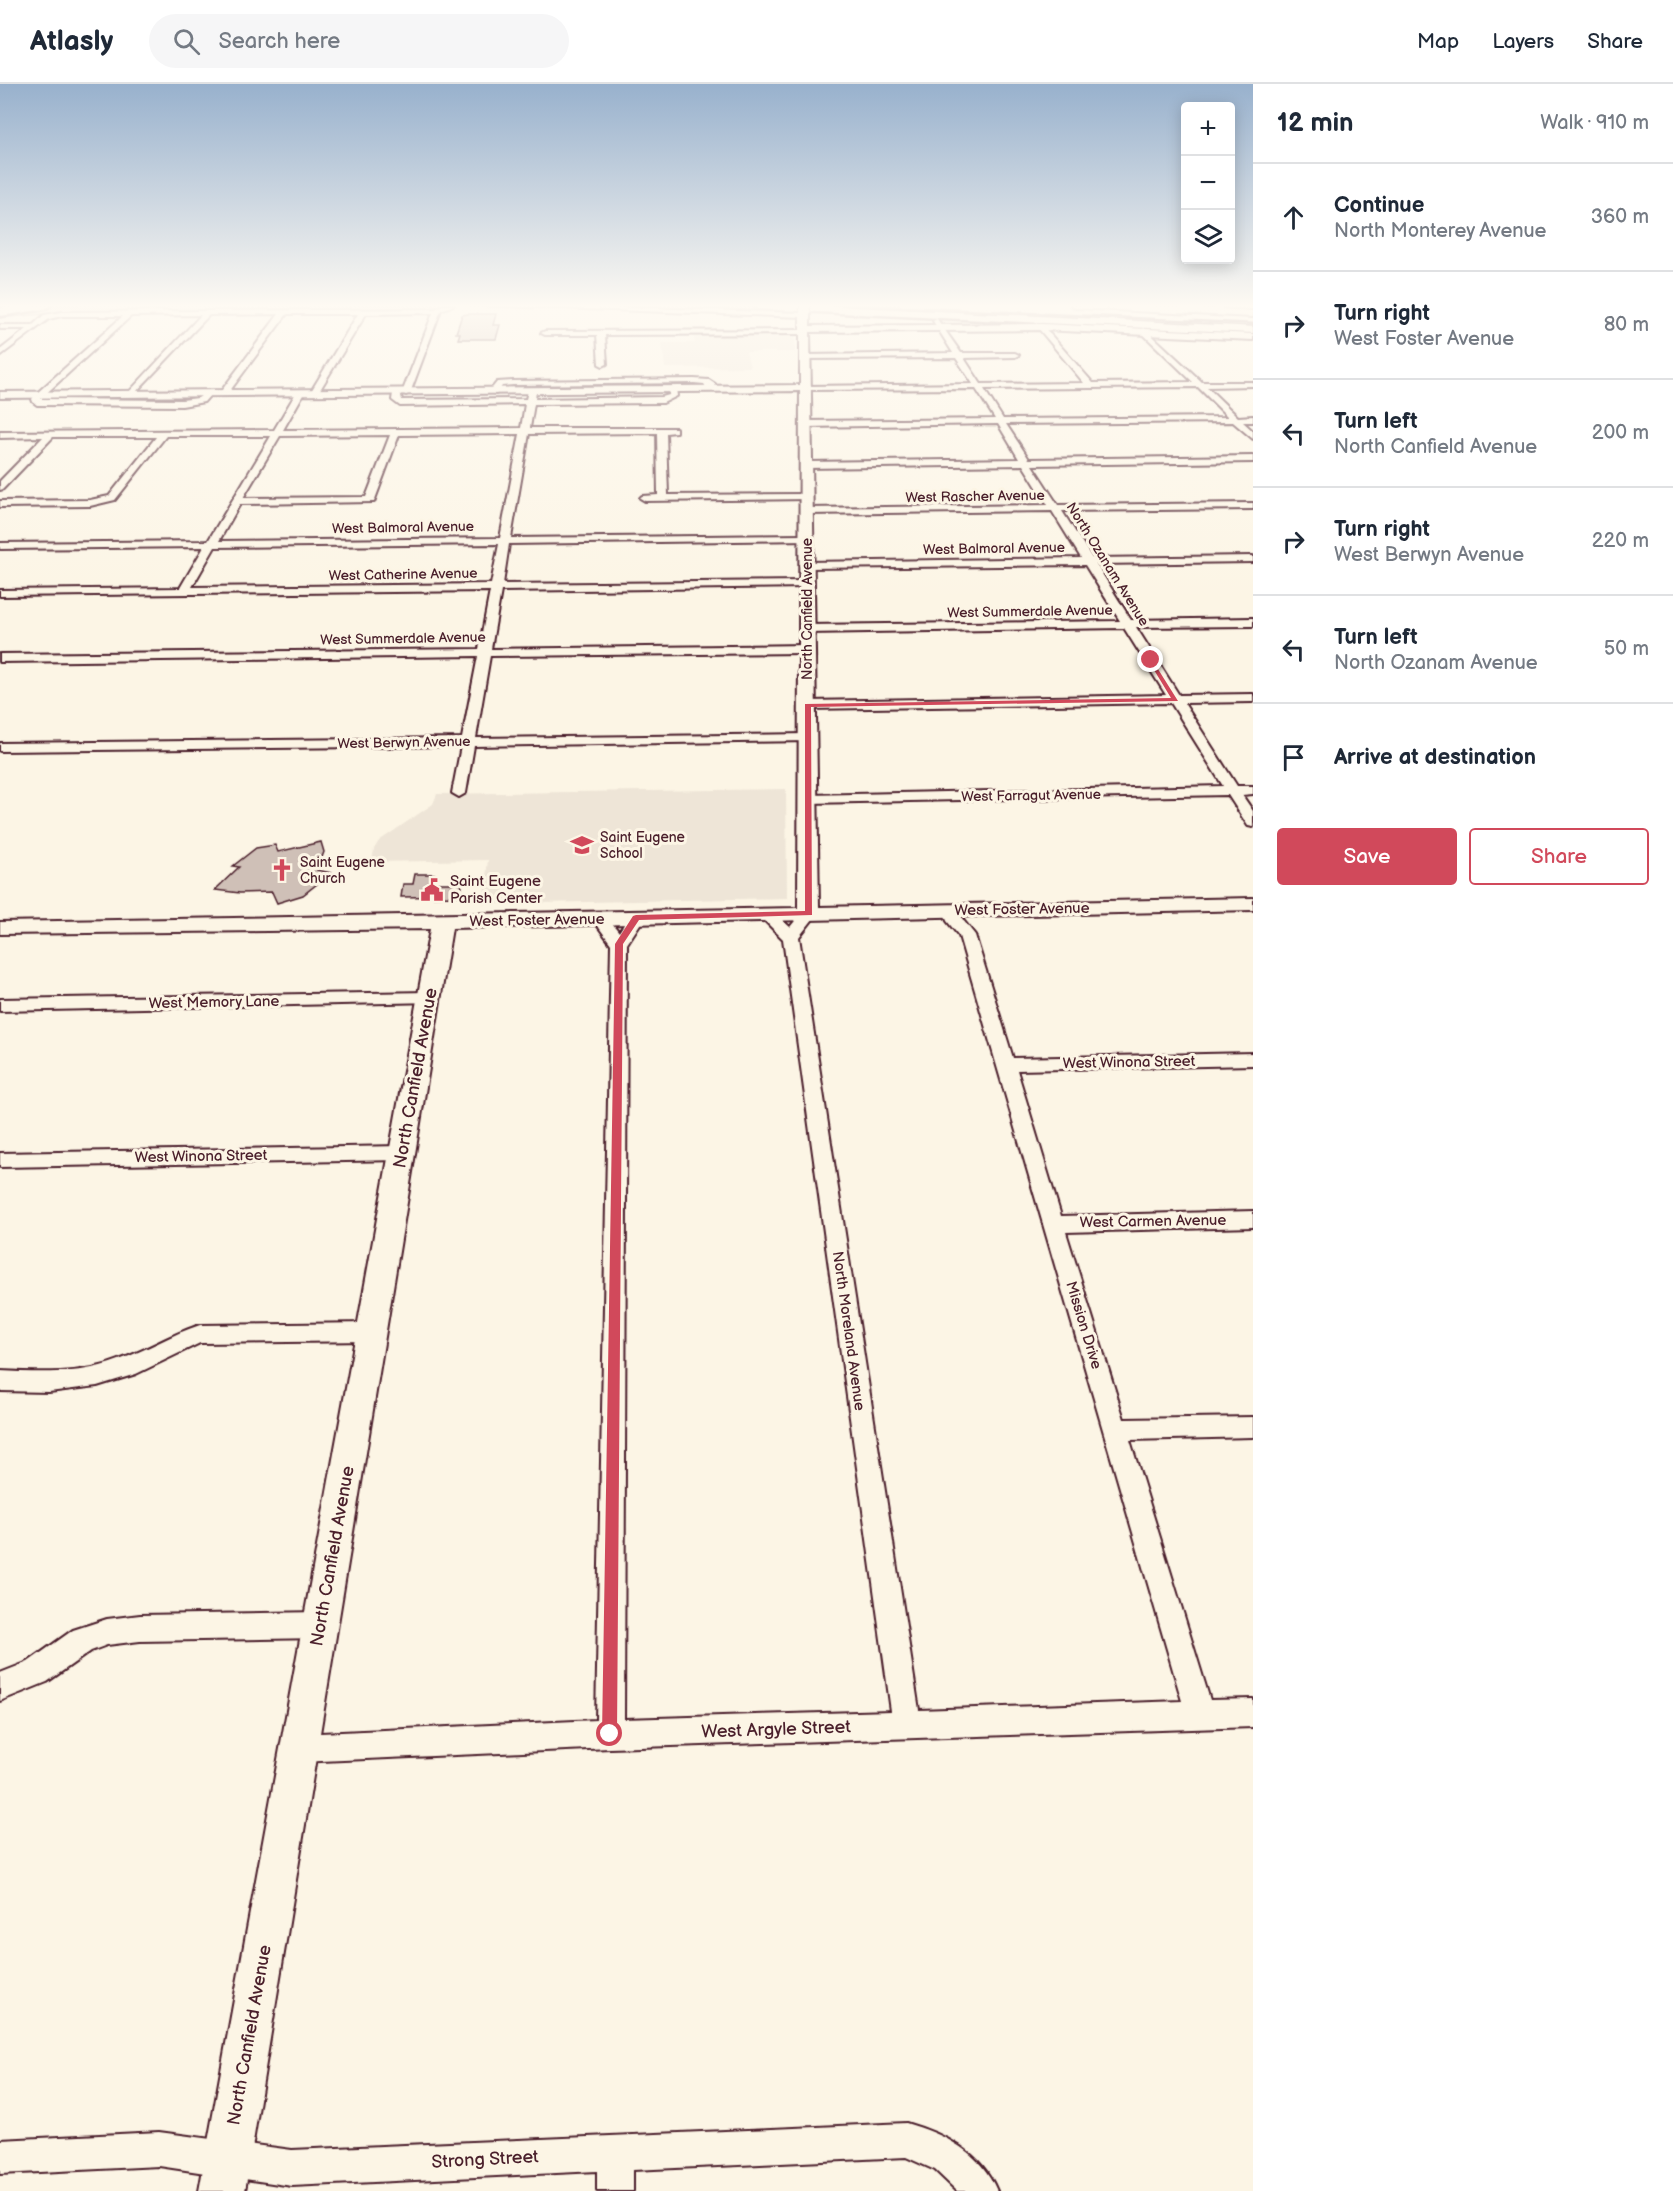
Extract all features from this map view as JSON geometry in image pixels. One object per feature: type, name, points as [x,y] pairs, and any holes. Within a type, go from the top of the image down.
[{"type":"street","points":[[43,403],[94,403]]},
{"type":"street","points":[[184,591],[294,403]]},
{"type":"street","points":[[459,793],[530,403]]},
{"type":"street","name":"North Canfield Avenue","points":[[805,403],[809,914]]},
{"type":"street","name":"North Ozanam Avenue","points":[[989,403],[1253,823]]},
{"type":"street","points":[[1220,403],[1253,436]]},
{"type":"street","points":[[805,424],[1253,419]]},
{"type":"street","points":[[661,430],[663,498]]},
{"type":"street","points":[[0,435],[673,430]]},
{"type":"street","points":[[236,501],[370,500],[396,432]]},
{"type":"street","points":[[0,504],[106,501],[116,495],[163,434]]},
{"type":"street","points":[[0,487],[51,435]]},
{"type":"street","points":[[806,465],[1253,459]]},
{"type":"street","name":"West Rascher Avenue","points":[[645,498],[806,504],[1055,508],[1253,506]]},
{"type":"street","name":"West Balmoral Avenue","points":[[0,546],[806,538]]},
{"type":"street","name":"West Balmoral Avenue","points":[[807,565],[1253,560]]},
{"type":"street","name":"West Catherine Avenue","points":[[0,593],[807,584]]},
{"type":"street","name":"West Summerdale Avenue","points":[[807,629],[1253,622]]},
{"type":"street","name":"West Summerdale Avenue","points":[[0,658],[807,649]]},
{"type":"street","points":[[808,705],[1253,698]]},
{"type":"street","name":"West Berwyn Avenue","points":[[0,747],[808,738]]},
{"type":"street","name":"West Farragut Avenue","points":[[808,799],[1253,790]]},
{"type":"street","name":"West Foster Avenue","points":[[0,927],[442,922],[1253,904]]},
{"type":"street","name":"Mission Drive","points":[[960,910],[955,921],[967,935],[1200,1715]]},
{"type":"street","points":[[767,915],[791,937],[809,914]]},
{"type":"street","points":[[600,918],[619,944]]},
{"type":"street","points":[[610,1734],[619,944],[636,918]]},
{"type":"street","name":"North Canfield Avenue","points":[[224,2176],[442,922]]},
{"type":"street","name":"North Moreland Avenue","points":[[791,937],[907,1724]]},
{"type":"street","name":"West Memory Lane","points":[[0,1005],[429,998]]},
{"type":"street","name":"West Winona Street","points":[[1006,1064],[1253,1059]]},
{"type":"street","name":"West Winona Street","points":[[0,1160],[402,1153]]},
{"type":"street","name":"West Carmen Avenue","points":[[1053,1224],[1253,1219]]},
{"type":"street","points":[[0,1381],[52,1383],[104,1376],[131,1366],[180,1340],[200,1334],[371,1332]]},
{"type":"street","points":[[1115,1430],[1253,1427]]},
{"type":"street","points":[[0,1687],[37,1672],[83,1640],[107,1632],[140,1628],[320,1625]]},
{"type":"street","name":"West Argyle Street","points":[[299,1748],[610,1734],[1253,1713]]},
{"type":"street","name":"Strong Street","points":[[0,2157],[159,2150],[224,2176],[292,2168],[906,2140],[933,2148],[971,2180]]},
{"type":"street","points":[[615,2153],[615,2191]]},
{"type":"shaded area","name":"Saint Eugene School","points":[[786,789],[787,898],[483,904],[488,860],[372,862],[374,849],[379,841],[433,804],[437,794]]},
{"type":"building","name":"Saint Eugene Church","points":[[321,842],[324,852],[317,870],[331,873],[303,895],[277,903],[272,892],[240,893],[215,890],[239,867],[233,866],[256,848],[275,845],[278,852]]},
{"type":"building","name":"Saint Eugene Parish Center","points":[[415,874],[434,874],[433,883],[462,883],[461,896],[401,897],[403,884],[413,884]]},
{"type":"place","name":"Saint Eugene School","points":[[582,845]]},
{"type":"place","name":"Saint Eugene Church","points":[[282,870]]},
{"type":"place","name":"Saint Eugene Parish Center","points":[[432,890]]},
{"type":"route","points":[[610,1734],[619,944],[636,918],[809,914],[808,705],[1175,699],[1151,660]]}]
